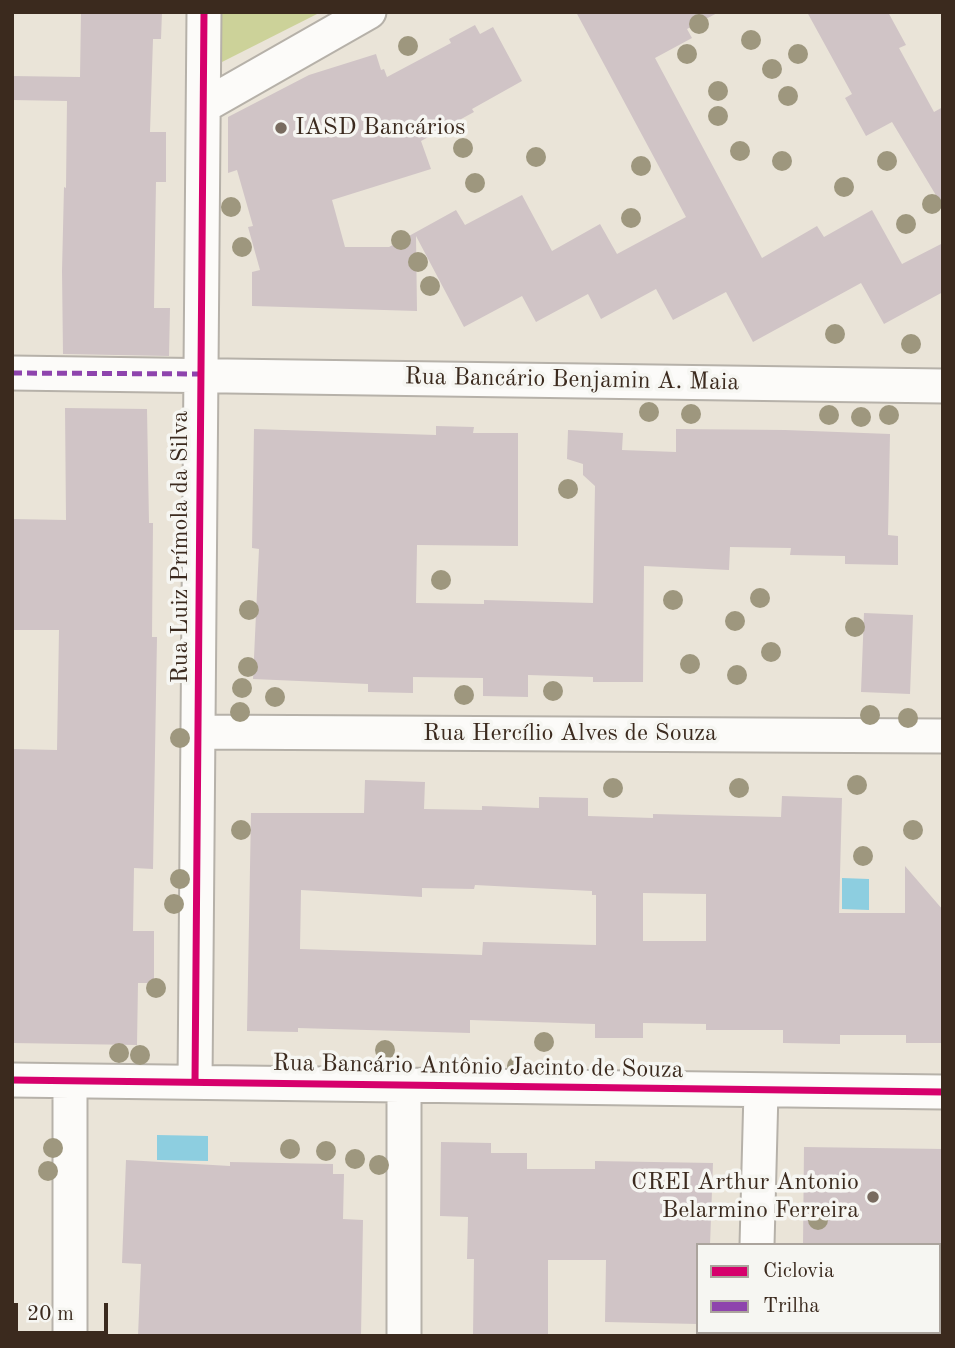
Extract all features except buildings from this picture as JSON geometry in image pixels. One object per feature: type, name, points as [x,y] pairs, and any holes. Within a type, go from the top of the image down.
[{"type":"street","name":"Rua Luiz Prímola da Silva","points":[[195,1082],[204,12]]},
{"type":"street","points":[[204,106],[335,22],[369,12]]},
{"type":"street","name":"Rua Bancário Benjamin A. Maia","points":[[12,373],[943,386]]},
{"type":"street","name":"Rua Hercílio Alves de Souza","points":[[198,732],[943,736]]},
{"type":"street","name":"Rua Bancário Antônio Jacinto de Souza","points":[[12,1080],[943,1092]]},
{"type":"street","points":[[70,1081],[70,1336]]},
{"type":"street","points":[[404,1084],[404,1336]]},
{"type":"street","points":[[757,1243],[761,1091]]},
{"type":"green space","points":[[222,12],[321,12],[222,62]]},
{"type":"water","points":[[842,878],[869,879],[869,910],[842,909]]},
{"type":"water","points":[[157,1135],[208,1136],[208,1161],[157,1160]]},
{"type":"marked path","points":[[12,373],[201,374]]},
{"type":"cycle path","points":[[195,1082],[204,12]]},
{"type":"cycle path","points":[[12,1080],[943,1092]]},
{"type":"place","name":"IASD Bancários","points":[[281,128]]},
{"type":"place","name":"CREI Arthur Antonio Belarmino Ferreira","points":[[873,1197]]}]
